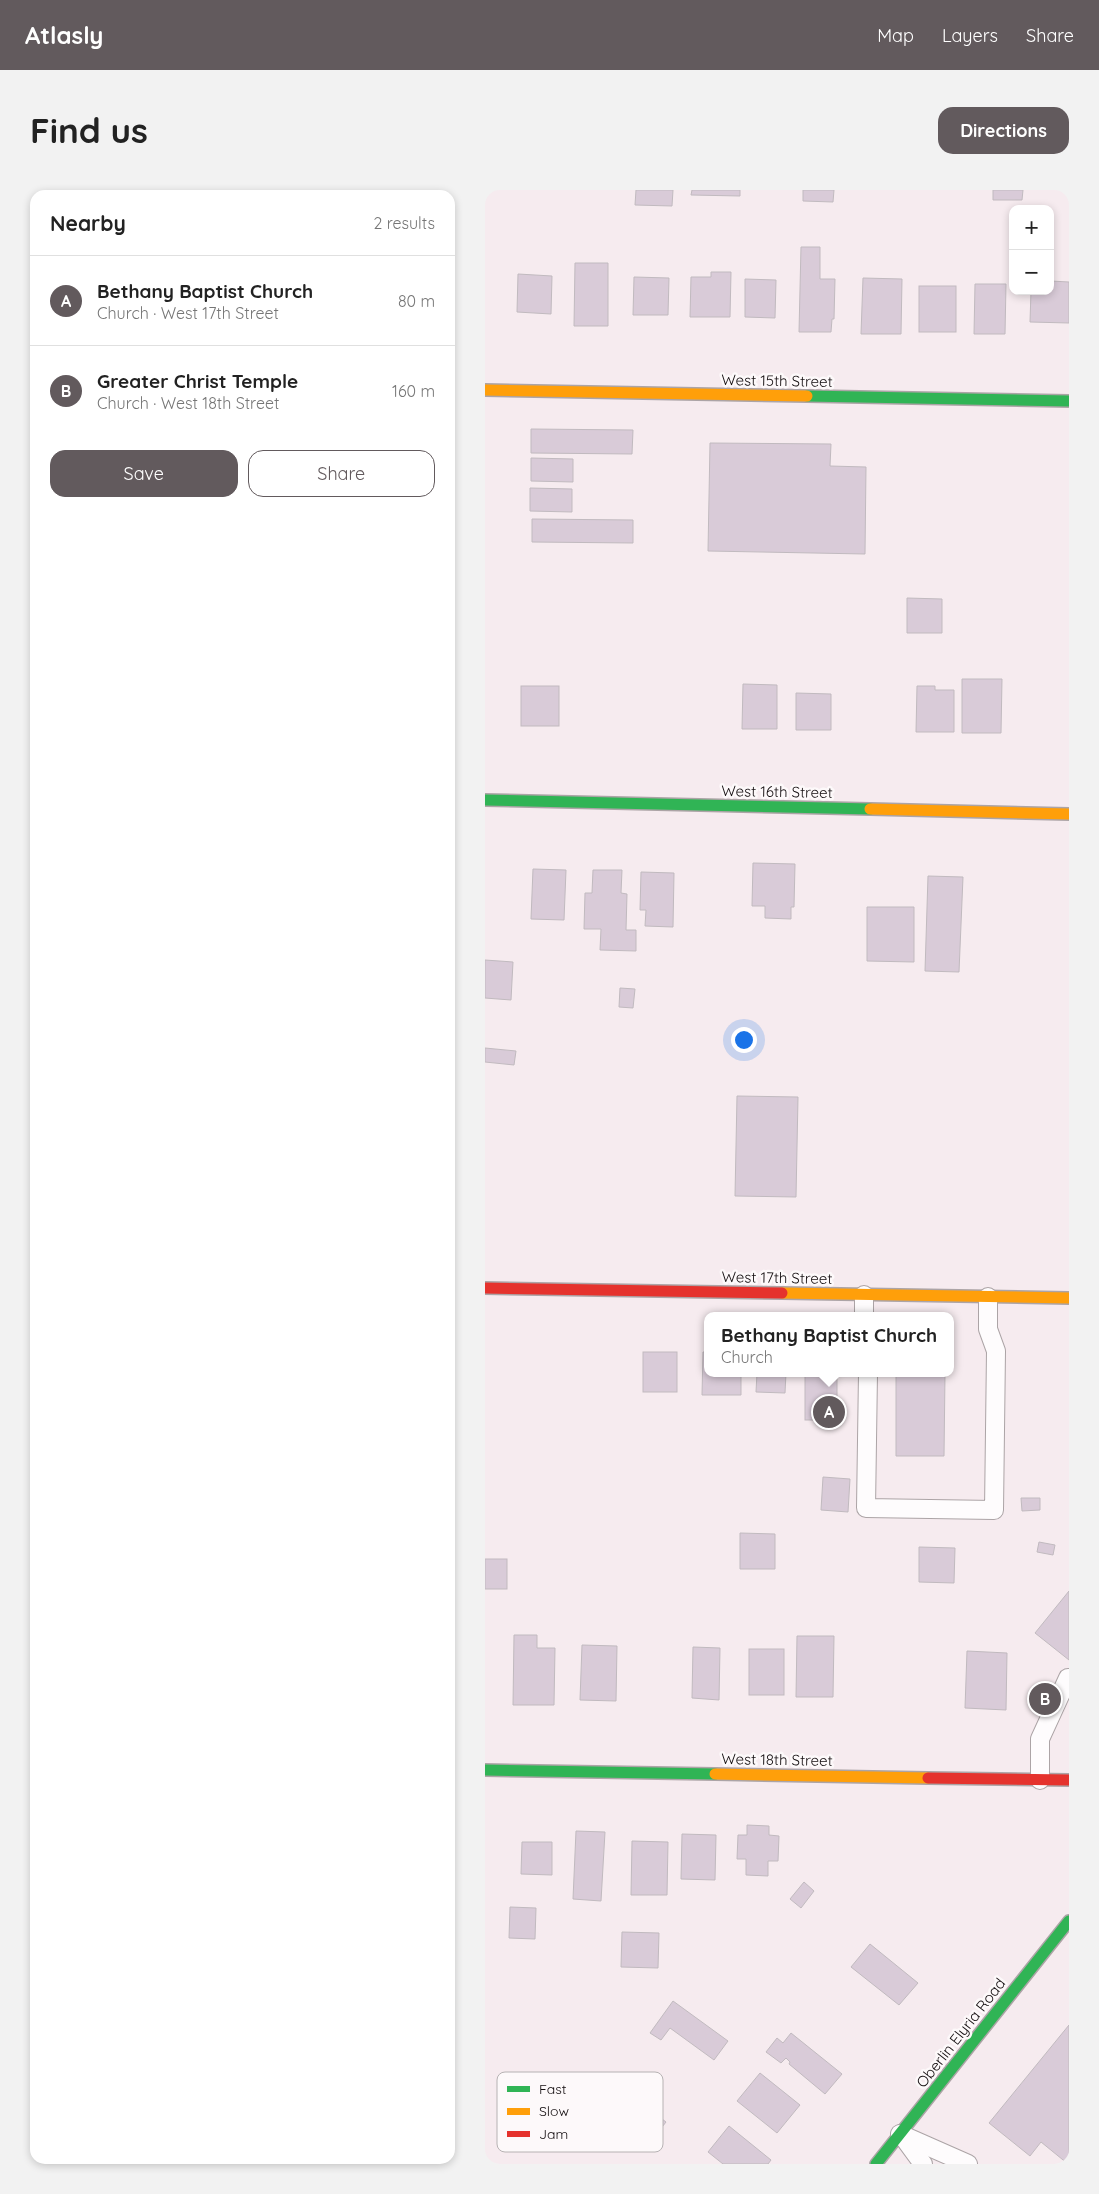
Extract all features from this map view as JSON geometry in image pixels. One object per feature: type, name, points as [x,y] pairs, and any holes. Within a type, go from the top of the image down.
[{"type":"street","name":"West 15th Street","points":[[485,390],[1069,401]]},
{"type":"street","name":"West 16th Street","points":[[485,800],[1069,814]]},
{"type":"street","name":"West 17th Street","points":[[485,1288],[1069,1298]]},
{"type":"street","name":"West 18th Street","points":[[485,1770],[1069,1780]]},
{"type":"street","name":"Oberlin Elyria Road","points":[[876,2164],[1066,1932]]},
{"type":"lane","points":[[863,1312],[864,1294]]},
{"type":"lane","points":[[868,1377],[866,1508],[994,1510],[996,1351],[988,1329],[988,1297]]},
{"type":"lane","points":[[1040,1780],[1040,1739],[1068,1678]]},
{"type":"lane","points":[[900,2134],[923,2164]]},
{"type":"lane","points":[[900,2134],[968,2164]]},
{"type":"building","points":[[636,190],[673,190],[672,206],[635,205]]},
{"type":"building","points":[[692,190],[740,190],[740,196],[691,195]]},
{"type":"building","points":[[803,190],[834,190],[833,202],[803,201]]},
{"type":"building","points":[[993,190],[1023,190],[1022,200],[993,200]]},
{"type":"building","points":[[801,247],[820,247],[820,279],[835,279],[834,319],[832,319],[831,332],[799,332]]},
{"type":"building","points":[[575,263],[608,263],[608,326],[574,326]]},
{"type":"building","points":[[711,272],[731,272],[730,317],[690,317],[691,277],[711,277]]},
{"type":"building","points":[[518,274],[552,276],[551,314],[517,312]]},
{"type":"building","points":[[634,277],[669,278],[668,315],[633,315]]},
{"type":"building","points":[[863,278],[902,279],[901,334],[861,334]]},
{"type":"building","points":[[745,279],[776,280],[775,318],[745,317]]},
{"type":"building","points":[[1054,281],[1069,282],[1069,323],[1030,322],[1031,295],[1054,295]]},
{"type":"building","points":[[975,284],[1006,284],[1005,334],[974,334]]},
{"type":"building","points":[[919,286],[956,286],[956,332],[919,332]]},
{"type":"building","points":[[531,429],[633,430],[632,454],[531,453]]},
{"type":"building","points":[[710,443],[831,444],[830,466],[866,467],[865,554],[708,551]]},
{"type":"building","points":[[531,458],[573,459],[573,482],[531,481]]},
{"type":"building","points":[[530,488],[572,489],[572,512],[530,511]]},
{"type":"building","points":[[532,519],[633,520],[633,543],[532,542]]},
{"type":"building","points":[[907,598],[942,599],[942,633],[907,633]]},
{"type":"building","points":[[962,679],[1002,679],[1001,733],[962,733]]},
{"type":"building","points":[[743,684],[777,685],[777,729],[742,729]]},
{"type":"building","points":[[521,686],[559,686],[559,726],[521,726]]},
{"type":"building","points":[[917,686],[935,686],[935,690],[954,690],[954,732],[916,732]]},
{"type":"building","points":[[796,693],[831,694],[831,730],[796,730]]},
{"type":"building","points":[[753,863],[795,864],[794,907],[791,907],[791,919],[765,918],[765,906],[752,906]]},
{"type":"building","points":[[533,869],[566,870],[564,920],[531,919]]},
{"type":"building","points":[[593,870],[622,870],[621,893],[627,894],[626,930],[636,930],[636,951],[600,950],[601,929],[584,929],[585,893],[592,893]]},
{"type":"building","points":[[641,872],[674,873],[673,927],[645,926],[646,910],[640,910]]},
{"type":"building","points":[[928,876],[963,877],[959,972],[925,971]]},
{"type":"building","points":[[867,907],[914,907],[914,962],[867,961]]},
{"type":"building","points":[[485,960],[513,962],[511,1000],[485,998]]},
{"type":"building","points":[[620,988],[635,989],[633,1008],[619,1007]]},
{"type":"building","points":[[485,1048],[516,1051],[514,1065],[485,1062]]},
{"type":"building","points":[[737,1096],[798,1097],[796,1197],[735,1196]]},
{"type":"building","points":[[643,1352],[677,1352],[677,1392],[643,1392]]},
{"type":"building","points":[[704,1352],[704,1377],[741,1377],[741,1395],[702,1395]]},
{"type":"building","points":[[757,1377],[786,1377],[785,1393],[756,1392]]},
{"type":"building","points":[[805,1377],[837,1377],[837,1420],[805,1420]]},
{"type":"building","points":[[896,1377],[945,1377],[944,1456],[896,1456]]},
{"type":"building","points":[[823,1477],[850,1479],[848,1512],[821,1510]]},
{"type":"building","points":[[1021,1498],[1040,1498],[1040,1510],[1022,1511]]},
{"type":"building","points":[[740,1533],[775,1534],[775,1569],[740,1569]]},
{"type":"building","points":[[1039,1542],[1055,1545],[1053,1555],[1037,1552]]},
{"type":"building","points":[[919,1547],[955,1548],[954,1583],[919,1582]]},
{"type":"building","points":[[485,1559],[507,1559],[507,1589],[485,1589]]},
{"type":"building","points":[[1069,1591],[1069,1660],[1035,1633]]},
{"type":"building","points":[[514,1635],[537,1635],[537,1648],[555,1648],[554,1705],[513,1705]]},
{"type":"building","points":[[797,1636],[834,1636],[833,1697],[796,1697]]},
{"type":"building","points":[[582,1645],[617,1646],[616,1701],[580,1700]]},
{"type":"building","points":[[693,1647],[720,1648],[719,1700],[692,1698]]},
{"type":"building","points":[[749,1649],[784,1649],[784,1695],[749,1695]]},
{"type":"building","points":[[967,1651],[1007,1653],[1006,1710],[965,1708]]},
{"type":"building","points":[[747,1825],[769,1826],[769,1835],[779,1836],[778,1861],[768,1861],[768,1876],[746,1875],[746,1859],[737,1859],[738,1835],[747,1835]]},
{"type":"building","points":[[576,1831],[605,1832],[601,1901],[573,1899]]},
{"type":"building","points":[[682,1834],[716,1835],[715,1880],[681,1879]]},
{"type":"building","points":[[632,1841],[668,1842],[667,1895],[631,1895]]},
{"type":"building","points":[[522,1842],[552,1842],[552,1875],[521,1874]]},
{"type":"building","points":[[804,1882],[814,1891],[801,1908],[790,1899]]},
{"type":"building","points":[[510,1907],[536,1908],[535,1939],[509,1938]]},
{"type":"building","points":[[622,1932],[659,1933],[658,1968],[621,1967]]},
{"type":"building","points":[[870,1944],[918,1983],[899,2005],[851,1967]]},
{"type":"building","points":[[673,2001],[728,2041],[714,2060],[670,2028],[661,2040],[650,2033]]},
{"type":"building","points":[[1069,2025],[1068,2164],[1041,2142],[1030,2156],[989,2123]]},
{"type":"building","points":[[791,2033],[842,2074],[825,2094],[789,2064],[790,2062],[786,2058],[781,2063],[766,2052],[777,2038],[783,2043]]},
{"type":"building","points":[[760,2073],[800,2105],[777,2133],[737,2101]]},
{"type":"building","points":[[729,2126],[771,2160],[768,2164],[723,2164],[708,2152]]},
{"type":"traffic: fast","points":[[807,396],[1069,401]]},
{"type":"traffic: fast","points":[[485,800],[870,809]]},
{"type":"traffic: fast","points":[[485,1770],[715,1774]]},
{"type":"traffic: fast","points":[[876,2164],[1069,1921]]},
{"type":"traffic: slow","points":[[485,390],[807,396]]},
{"type":"traffic: slow","points":[[870,809],[1069,814]]},
{"type":"traffic: slow","points":[[782,1293],[1069,1298]]},
{"type":"traffic: slow","points":[[715,1774],[928,1778]]},
{"type":"traffic: jam","points":[[485,1288],[782,1293]]},
{"type":"traffic: jam","points":[[928,1778],[1069,1780]]},
{"type":"place","name":"Bethany Baptist Church","points":[[829,1412]]},
{"type":"place","name":"Greater Christ Temple","points":[[1045,1699]]}]
